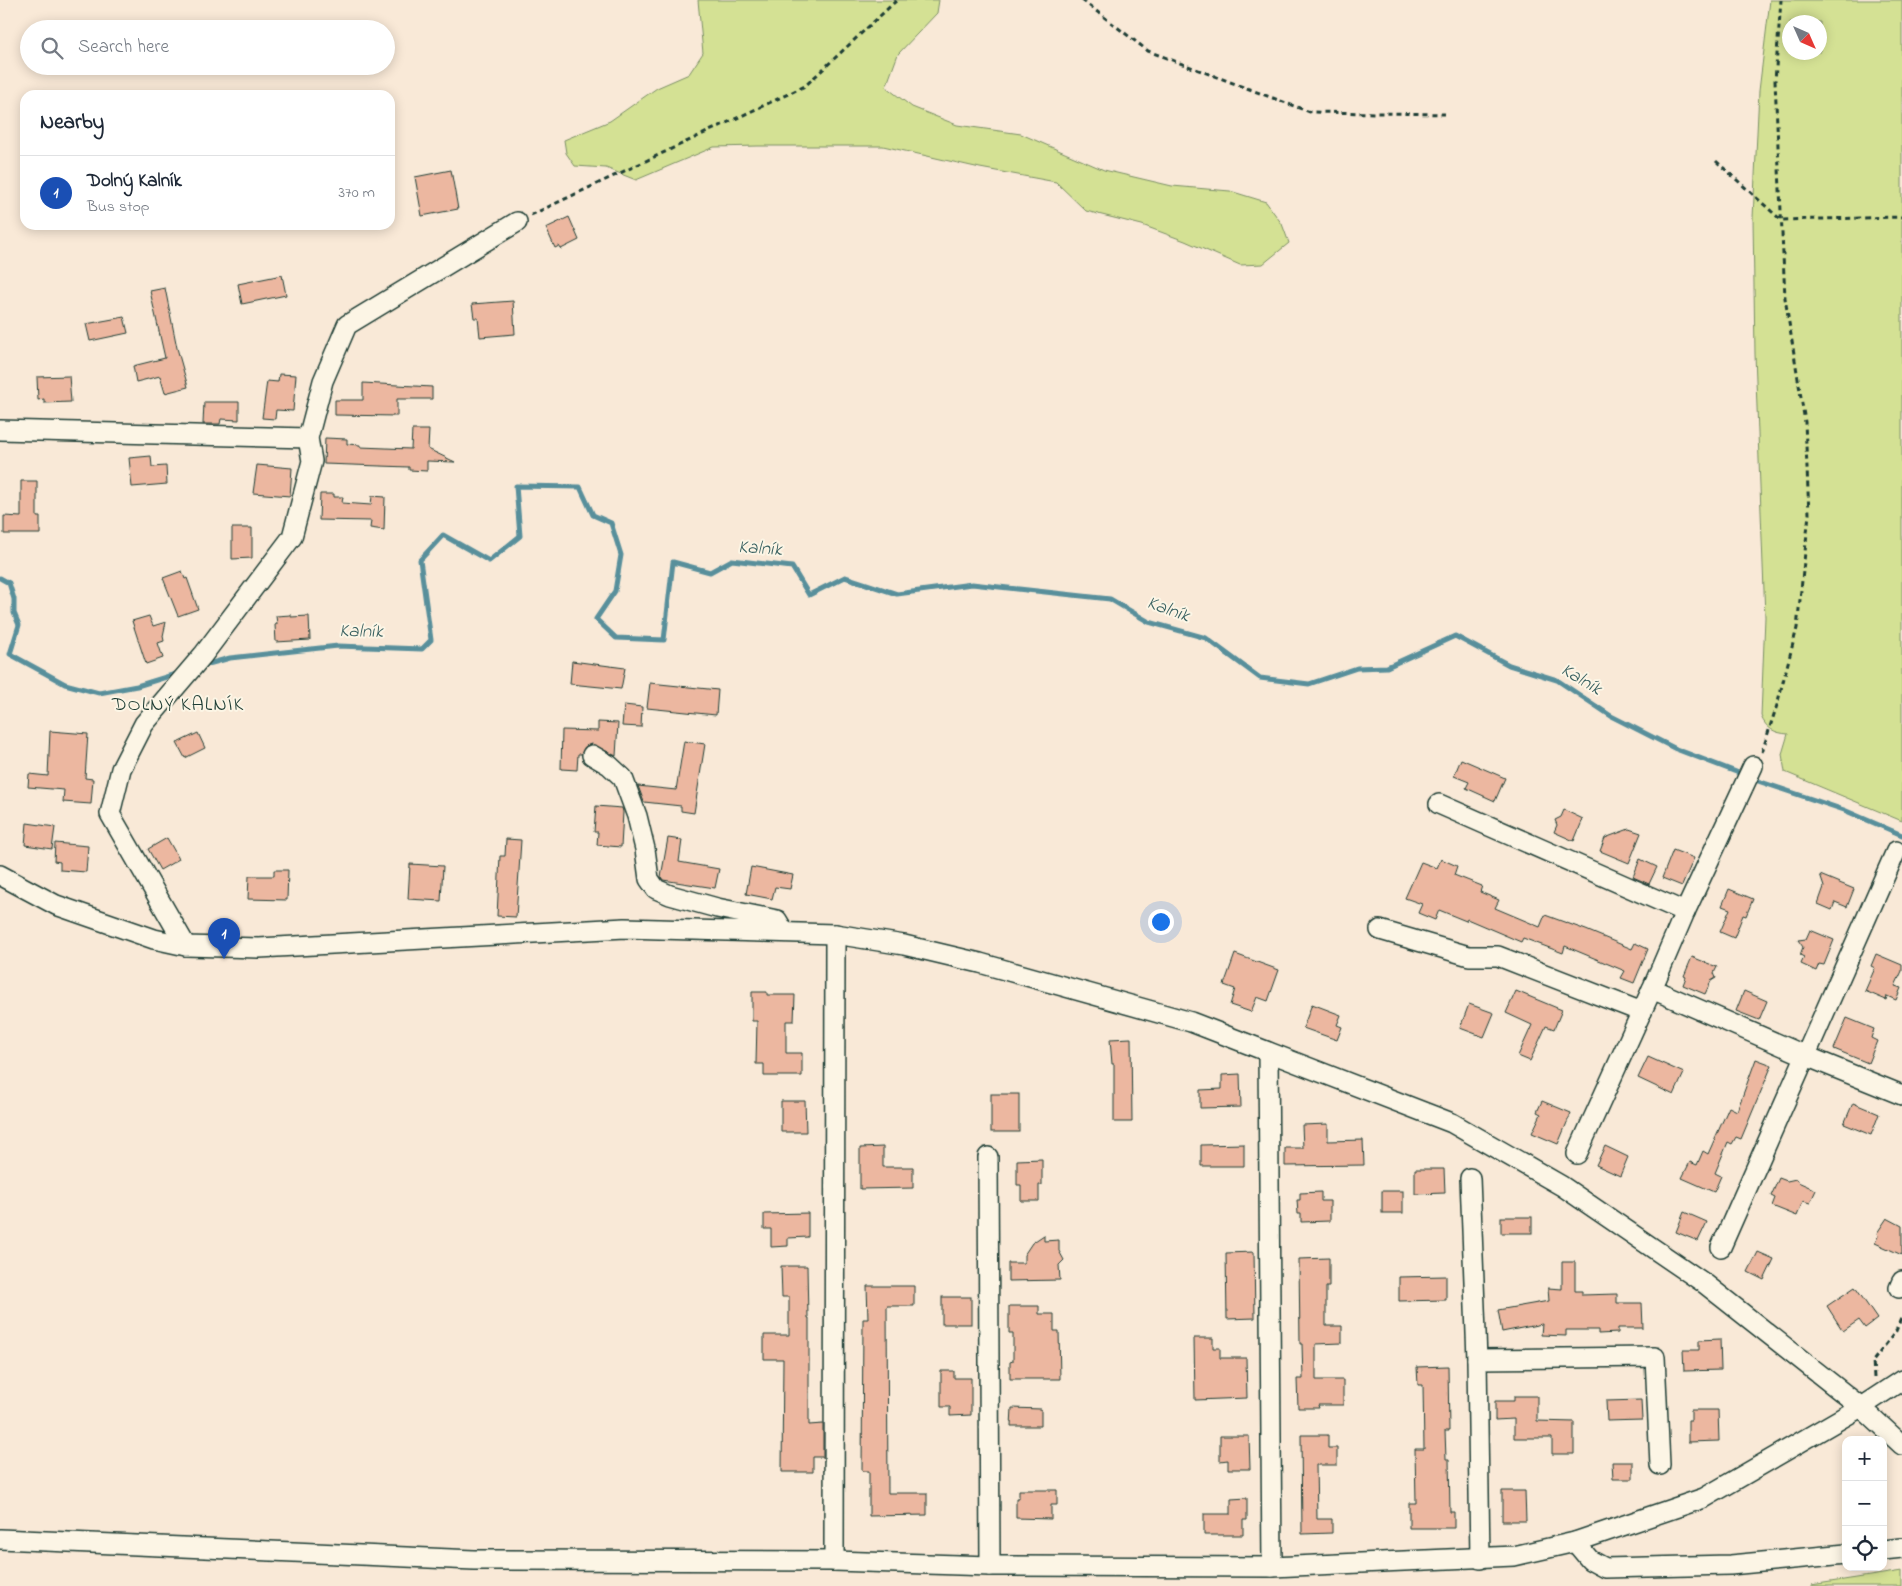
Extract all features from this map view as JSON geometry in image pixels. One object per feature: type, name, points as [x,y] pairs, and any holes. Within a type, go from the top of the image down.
[{"type":"street","points":[[186,946],[110,814],[121,769],[144,724],[203,655],[292,537],[312,461],[308,438],[323,381],[347,325],[517,222]]},
{"type":"street","points":[[0,430],[308,438]]},
{"type":"street","points":[[592,755],[609,765],[623,778],[641,832],[649,879],[656,888],[670,895],[717,908],[777,920],[784,931]]},
{"type":"street","points":[[1577,1154],[1685,912],[1753,766]]},
{"type":"street","points":[[1439,804],[1685,912]]},
{"type":"street","points":[[1721,1247],[1896,851]]},
{"type":"street","points":[[0,875],[56,905],[154,939],[186,946],[259,948],[625,928],[784,931],[835,934],[895,943],[980,963],[1191,1022],[1452,1123],[1562,1186],[1704,1283],[1861,1407],[1902,1445]]},
{"type":"street","points":[[1380,930],[1469,956],[1498,956],[1642,1012]]},
{"type":"street","points":[[834,1561],[835,934]]},
{"type":"street","points":[[1652,989],[1806,1056],[1902,1095]]},
{"type":"street","points":[[1268,1052],[1272,1567]]},
{"type":"street","points":[[988,1157],[990,1566]]},
{"type":"street","points":[[1470,1178],[1477,1359],[1480,1559]]},
{"type":"street","points":[[1477,1359],[1656,1357],[1660,1465]]},
{"type":"street","points":[[0,1539],[474,1560],[834,1561],[990,1566],[1272,1567],[1480,1559],[1514,1556],[1575,1542],[1704,1498],[1861,1407],[1902,1380]]},
{"type":"street","points":[[1575,1542],[1590,1560],[1605,1568],[1730,1566],[1842,1554]]},
{"type":"street","points":[[1887,1550],[1902,1548]]},
{"type":"path","points":[[517,222],[805,86],[897,0]]},
{"type":"path","points":[[1082,0],[1148,51],[1310,112],[1444,114]]},
{"type":"path","points":[[1753,766],[1766,741],[1797,628],[1809,514],[1805,422],[1785,298],[1776,81],[1781,0]]},
{"type":"path","points":[[1716,161],[1781,220],[1902,217]]},
{"type":"path","points":[[1880,1394],[1872,1373],[1873,1361],[1896,1331],[1902,1316]]},
{"type":"green space","points":[[698,0],[939,0],[937,13],[898,54],[886,87],[912,107],[957,125],[1021,134],[1104,170],[1172,186],[1230,191],[1266,202],[1282,224],[1289,243],[1263,264],[1240,265],[1142,225],[1086,211],[1056,182],[980,168],[883,146],[714,147],[636,180],[606,168],[575,166],[566,153],[564,140],[610,121],[657,88],[689,74],[703,53]]},
{"type":"green space","points":[[1770,0],[1902,0],[1902,821],[1785,772],[1782,754],[1788,734],[1771,730],[1761,716],[1765,617],[1755,354],[1753,218],[1759,91]]},
{"type":"green space","points":[[1902,1571],[1902,1586],[1811,1586],[1811,1585]]},
{"type":"building","points":[[451,170],[458,209],[422,216],[415,177]]},
{"type":"building","points":[[569,217],[579,240],[561,249],[559,246],[555,248],[546,228]]},
{"type":"building","points":[[282,275],[286,295],[242,304],[238,284]]},
{"type":"building","points":[[165,288],[177,348],[188,387],[165,393],[160,376],[136,382],[133,366],[165,358],[150,291]]},
{"type":"building","points":[[513,301],[515,334],[480,337],[478,318],[474,318],[472,304]]},
{"type":"building","points":[[124,317],[128,333],[90,341],[86,324]]},
{"type":"building","points":[[279,374],[296,375],[293,411],[276,410],[275,419],[262,418],[267,381],[278,382]]},
{"type":"building","points":[[69,376],[71,402],[44,403],[44,399],[38,400],[37,377]]},
{"type":"building","points":[[363,383],[432,387],[432,399],[397,399],[397,416],[335,415],[335,400],[363,400]]},
{"type":"building","points":[[204,402],[239,402],[239,420],[221,419],[220,424],[203,424]]},
{"type":"building","points":[[412,430],[429,430],[428,449],[455,462],[427,461],[427,471],[409,470],[409,467],[324,464],[325,438],[347,439],[347,444],[360,445],[360,447],[411,449]]},
{"type":"building","points":[[151,456],[152,467],[166,466],[167,484],[132,487],[129,458]]},
{"type":"building","points":[[257,465],[292,468],[290,496],[253,493]]},
{"type":"building","points":[[21,481],[37,481],[37,517],[40,517],[40,534],[4,534],[4,516],[21,517]]},
{"type":"building","points":[[320,494],[334,494],[334,497],[343,497],[342,503],[371,505],[372,496],[385,497],[384,530],[370,528],[371,521],[319,520]]},
{"type":"building","points":[[232,528],[252,528],[252,558],[232,559]]},
{"type":"building","points":[[182,571],[185,579],[187,578],[198,609],[178,616],[163,578]]},
{"type":"building","points":[[291,615],[291,617],[309,616],[310,640],[276,642],[276,616]]},
{"type":"building","points":[[149,616],[153,626],[166,622],[163,636],[164,641],[158,643],[163,658],[146,664],[132,621]]},
{"type":"building","points":[[572,661],[625,668],[621,689],[570,684]]},
{"type":"building","points":[[650,683],[718,690],[716,715],[647,708]]},
{"type":"building","points":[[624,705],[642,707],[641,727],[622,726]]},
{"type":"building","points":[[598,722],[618,723],[616,756],[592,744],[586,746],[581,754],[578,754],[577,770],[561,769],[562,730],[598,731]]},
{"type":"building","points":[[50,731],[88,734],[85,778],[93,779],[91,804],[63,802],[64,790],[28,787],[29,774],[48,776]]},
{"type":"building","points":[[198,733],[205,748],[185,758],[177,743]]},
{"type":"building","points":[[684,741],[705,744],[694,813],[681,811],[681,806],[644,802],[638,786],[676,790]]},
{"type":"building","points":[[1461,759],[1505,778],[1495,801],[1466,788],[1469,782],[1454,776]]},
{"type":"building","points":[[596,806],[622,808],[621,847],[597,845],[598,832],[594,832]]},
{"type":"building","points":[[1564,810],[1583,819],[1574,841],[1554,832],[1557,825],[1555,820],[1561,817]]},
{"type":"building","points":[[27,823],[55,827],[52,849],[25,845]]},
{"type":"building","points":[[1629,829],[1641,833],[1629,863],[1600,851],[1605,838]]},
{"type":"building","points":[[167,838],[179,859],[160,870],[148,849]]},
{"type":"building","points":[[668,838],[682,840],[679,862],[719,869],[715,888],[663,880],[661,877]]},
{"type":"building","points":[[506,839],[521,840],[516,917],[497,916],[500,856],[505,856]]},
{"type":"building","points":[[55,843],[88,846],[86,872],[60,870],[60,862],[54,861]]},
{"type":"building","points":[[1673,850],[1694,858],[1682,886],[1662,878]]},
{"type":"building","points":[[1441,859],[1457,866],[1454,875],[1482,886],[1480,892],[1499,900],[1495,908],[1540,927],[1545,915],[1632,949],[1635,943],[1648,949],[1634,983],[1621,978],[1625,971],[1565,946],[1563,953],[1523,938],[1521,942],[1467,919],[1466,921],[1439,910],[1435,920],[1418,913],[1422,904],[1405,898],[1421,862],[1437,868]]},
{"type":"building","points":[[1640,859],[1657,867],[1649,884],[1633,877]]},
{"type":"building","points":[[410,864],[443,866],[441,901],[408,899]]},
{"type":"building","points":[[751,867],[793,875],[790,889],[775,887],[772,899],[746,894]]},
{"type":"building","points":[[274,870],[288,870],[287,900],[248,899],[249,876],[274,876]]},
{"type":"building","points":[[1820,875],[1854,889],[1847,907],[1835,902],[1832,910],[1818,904],[1824,887]]},
{"type":"building","points":[[1729,889],[1753,899],[1746,916],[1743,915],[1734,938],[1720,932],[1730,909],[1722,906]]},
{"type":"building","points":[[1810,930],[1834,940],[1824,965],[1819,964],[1816,971],[1801,964],[1804,957],[1800,955],[1803,947],[1798,940],[1806,939]]},
{"type":"building","points":[[1235,954],[1279,970],[1268,1001],[1257,997],[1251,1012],[1230,1005],[1235,989],[1224,985]]},
{"type":"building","points":[[1876,954],[1902,965],[1902,971],[1895,986],[1901,988],[1896,1000],[1887,996],[1886,1000],[1865,991],[1875,968],[1871,966]]},
{"type":"building","points":[[1692,957],[1717,967],[1714,973],[1716,978],[1711,981],[1705,994],[1683,985],[1686,977],[1684,976]]},
{"type":"building","points":[[1516,991],[1562,1010],[1554,1029],[1546,1026],[1530,1061],[1518,1056],[1532,1025],[1506,1013]]},
{"type":"building","points":[[1744,991],[1767,1001],[1759,1020],[1736,1011]]},
{"type":"building","points":[[752,992],[767,992],[767,995],[795,995],[794,1021],[786,1021],[786,1053],[802,1053],[802,1076],[764,1076],[764,1064],[756,1064],[757,1021],[752,1021]]},
{"type":"building","points":[[1312,1004],[1341,1015],[1337,1025],[1342,1027],[1337,1040],[1303,1028]]},
{"type":"building","points":[[1469,1004],[1494,1013],[1484,1037],[1460,1028]]},
{"type":"building","points":[[1847,1018],[1874,1029],[1871,1038],[1877,1041],[1868,1063],[1834,1049]]},
{"type":"building","points":[[1131,1038],[1132,1122],[1114,1122],[1114,1064],[1112,1064],[1110,1039]]},
{"type":"building","points":[[1648,1057],[1684,1073],[1674,1095],[1638,1078]]},
{"type":"building","points":[[1756,1059],[1772,1065],[1741,1139],[1736,1137],[1732,1144],[1728,1142],[1715,1173],[1721,1176],[1714,1192],[1682,1178],[1690,1162],[1697,1165],[1703,1151],[1708,1154],[1729,1107],[1737,1111]]},
{"type":"building","points":[[1240,1074],[1241,1107],[1200,1108],[1200,1090],[1222,1089],[1222,1075]]},
{"type":"building","points":[[991,1094],[1019,1094],[1019,1132],[991,1132]]},
{"type":"building","points":[[781,1101],[805,1101],[806,1132],[781,1132]]},
{"type":"building","points":[[1542,1101],[1571,1113],[1558,1144],[1532,1133],[1541,1114],[1537,1112]]},
{"type":"building","points":[[1853,1103],[1879,1114],[1871,1135],[1844,1124]]},
{"type":"building","points":[[1328,1124],[1328,1141],[1363,1140],[1364,1165],[1285,1166],[1285,1148],[1303,1148],[1302,1125]]},
{"type":"building","points":[[1244,1144],[1244,1166],[1201,1166],[1201,1145]]},
{"type":"building","points":[[1605,1146],[1628,1157],[1620,1176],[1596,1165]]},
{"type":"building","points":[[883,1147],[883,1167],[913,1167],[913,1188],[860,1189],[860,1148]]},
{"type":"building","points":[[1042,1159],[1042,1185],[1039,1185],[1039,1201],[1021,1201],[1021,1185],[1017,1185],[1017,1160]]},
{"type":"building","points":[[1415,1169],[1444,1169],[1445,1193],[1415,1194]]},
{"type":"building","points":[[1779,1178],[1787,1181],[1796,1179],[1798,1182],[1816,1190],[1810,1203],[1803,1201],[1797,1216],[1772,1206],[1775,1198],[1771,1196]]},
{"type":"building","points":[[1382,1191],[1403,1191],[1403,1213],[1382,1213]]},
{"type":"building","points":[[1321,1192],[1321,1201],[1330,1201],[1330,1221],[1301,1222],[1301,1214],[1298,1214],[1297,1200],[1300,1200],[1300,1193]]},
{"type":"building","points":[[1684,1212],[1707,1222],[1698,1241],[1676,1232]]},
{"type":"building","points":[[808,1213],[808,1237],[788,1238],[788,1246],[771,1247],[771,1229],[764,1229],[764,1214]]},
{"type":"building","points":[[1501,1217],[1532,1217],[1532,1233],[1501,1233]]},
{"type":"building","points":[[1887,1218],[1902,1226],[1902,1255],[1875,1243],[1878,1236],[1877,1233]]},
{"type":"building","points":[[1044,1235],[1044,1241],[1059,1240],[1059,1251],[1064,1260],[1059,1265],[1060,1280],[1008,1281],[1008,1263],[1024,1263],[1024,1255],[1032,1243]]},
{"type":"building","points":[[1254,1252],[1255,1318],[1227,1319],[1226,1253]]},
{"type":"building","points":[[1758,1252],[1774,1259],[1764,1280],[1748,1272]]},
{"type":"building","points":[[1329,1258],[1329,1287],[1326,1287],[1326,1326],[1342,1326],[1342,1343],[1316,1344],[1316,1380],[1343,1380],[1343,1405],[1318,1405],[1319,1408],[1298,1408],[1297,1379],[1303,1379],[1302,1344],[1300,1344],[1299,1259]]},
{"type":"building","points":[[1562,1262],[1575,1262],[1575,1291],[1582,1291],[1582,1295],[1617,1294],[1617,1303],[1642,1303],[1643,1328],[1618,1328],[1618,1333],[1598,1334],[1598,1330],[1566,1330],[1566,1336],[1541,1335],[1542,1324],[1502,1332],[1498,1310],[1549,1301],[1548,1288],[1562,1289]]},
{"type":"building","points":[[781,1266],[807,1266],[809,1425],[823,1424],[823,1457],[813,1457],[813,1472],[782,1472],[783,1359],[764,1359],[764,1335],[789,1335],[789,1297],[782,1297]]},
{"type":"building","points":[[1446,1276],[1446,1300],[1399,1301],[1399,1277]]},
{"type":"building","points":[[867,1286],[914,1286],[914,1306],[887,1306],[888,1493],[927,1493],[927,1515],[869,1516],[869,1471],[862,1471],[863,1319],[868,1319]]},
{"type":"building","points":[[1855,1287],[1877,1319],[1865,1328],[1859,1320],[1843,1331],[1827,1306]]},
{"type":"building","points":[[942,1297],[971,1297],[971,1324],[942,1324]]},
{"type":"building","points":[[1009,1306],[1039,1306],[1039,1314],[1054,1314],[1054,1331],[1059,1331],[1060,1379],[1010,1379],[1010,1362],[1013,1361],[1013,1333],[1009,1333]]},
{"type":"building","points":[[1194,1338],[1213,1338],[1213,1348],[1220,1348],[1220,1358],[1246,1358],[1247,1398],[1195,1400]]},
{"type":"building","points":[[1720,1339],[1721,1370],[1684,1371],[1683,1350],[1699,1350],[1699,1340]]},
{"type":"building","points":[[1448,1366],[1449,1431],[1445,1431],[1446,1459],[1449,1459],[1450,1512],[1454,1512],[1454,1528],[1409,1528],[1409,1503],[1416,1503],[1415,1449],[1424,1449],[1423,1385],[1418,1385],[1417,1367]]},
{"type":"building","points":[[941,1371],[954,1371],[954,1378],[971,1378],[971,1415],[950,1416],[950,1407],[941,1407]]},
{"type":"building","points":[[1514,1396],[1537,1396],[1537,1421],[1574,1422],[1574,1454],[1552,1454],[1552,1438],[1514,1438],[1514,1419],[1495,1420],[1495,1401],[1514,1401]]},
{"type":"building","points":[[1641,1400],[1642,1420],[1607,1421],[1606,1401]]},
{"type":"building","points":[[1012,1408],[1041,1409],[1041,1426],[1011,1426]]},
{"type":"building","points":[[1691,1410],[1718,1410],[1719,1441],[1688,1442],[1688,1420],[1691,1420]]},
{"type":"building","points":[[1301,1435],[1328,1435],[1328,1448],[1337,1448],[1337,1465],[1316,1465],[1317,1519],[1332,1519],[1332,1533],[1302,1534]]},
{"type":"building","points":[[1220,1436],[1249,1436],[1250,1469],[1228,1469],[1228,1460],[1220,1461]]},
{"type":"building","points":[[1612,1462],[1633,1462],[1633,1479],[1613,1479]]},
{"type":"building","points":[[1019,1490],[1057,1490],[1057,1505],[1051,1505],[1051,1519],[1016,1518],[1016,1498],[1019,1498]]},
{"type":"building","points":[[1502,1491],[1525,1491],[1526,1521],[1502,1521]]},
{"type":"building","points":[[1247,1498],[1247,1520],[1243,1520],[1243,1535],[1204,1535],[1204,1514],[1231,1514],[1231,1499]]},
{"type":"waterway","name":"Kalník","points":[[201,666],[230,658],[338,646],[422,649],[431,640],[420,560],[443,535],[489,561],[520,536],[516,486],[580,487],[593,515],[611,523],[621,555],[615,591],[596,619],[616,638],[664,640],[673,562],[710,572],[732,560],[792,567],[809,595],[845,577],[897,594],[972,584],[1110,599],[1149,622],[1206,638],[1260,678],[1309,684],[1357,668],[1387,667],[1455,636],[1509,665],[1557,680],[1611,716],[1676,749],[1744,775]]},
{"type":"waterway","name":"Kalník","points":[[0,578],[9,583],[14,599],[14,613],[19,625],[10,654],[65,684],[99,693],[137,686],[179,673]]},
{"type":"waterway","name":"Kalník","points":[[1752,779],[1844,810],[1902,835]]},
{"type":"place","name":"Dolný Kalník","points":[[224,959]]},
{"type":"district","name":"DOLNÝ KALNÍK","points":[[178,705]]}]
